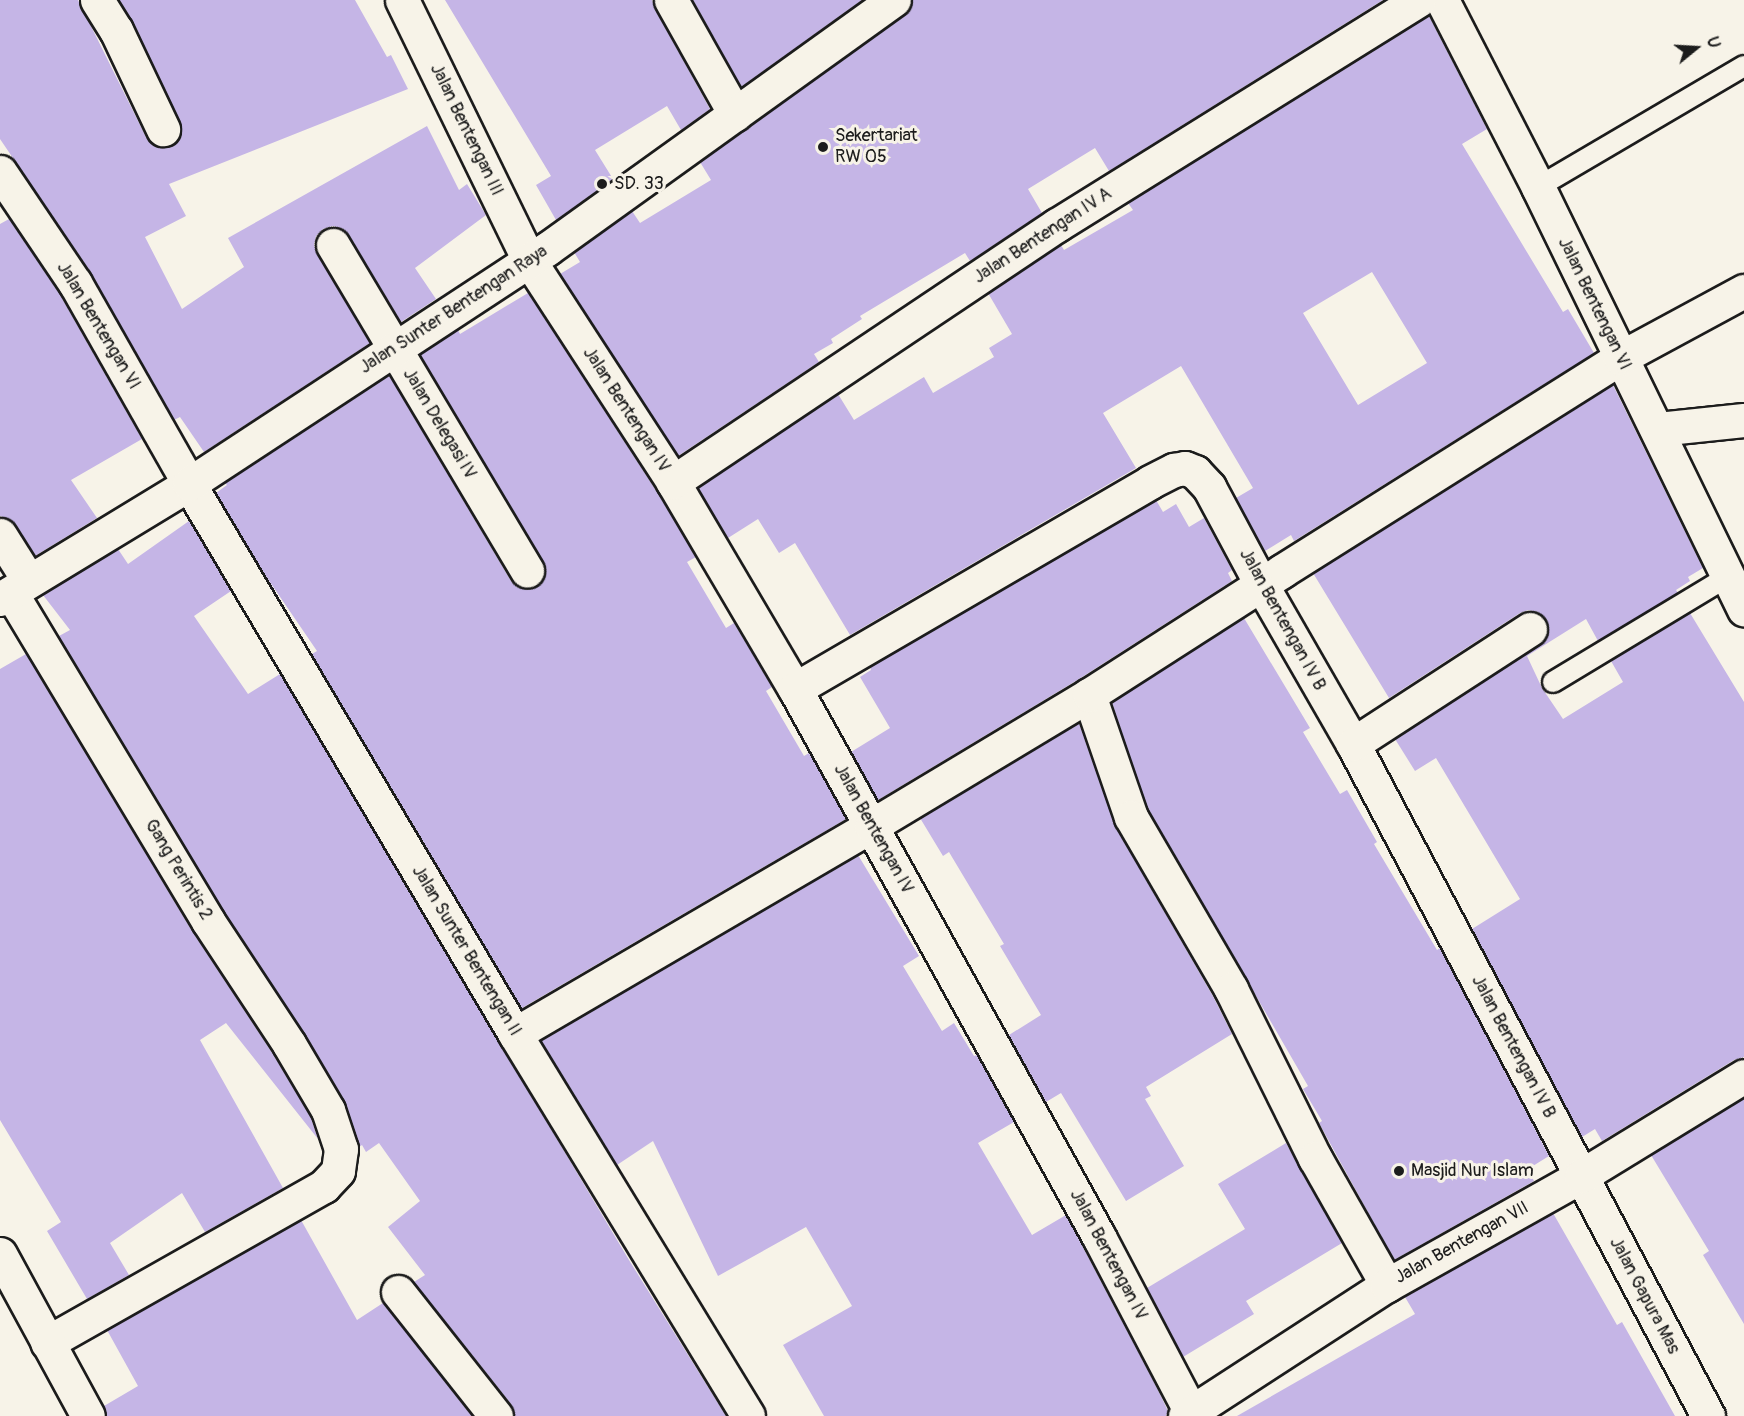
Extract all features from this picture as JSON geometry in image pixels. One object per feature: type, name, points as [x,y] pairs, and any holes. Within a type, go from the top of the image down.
[{"type":"street","points":[[97,0],[116,30],[163,129]]},
{"type":"street","name":"Jalan Bentengan III","points":[[402,0],[529,261]]},
{"type":"street","points":[[670,0],[735,114]]},
{"type":"street","name":"Jalan Sunter Bentengan Raya","points":[[13,591],[189,484],[529,261],[894,0]]},
{"type":"street","name":"Jalan Bentengan IV A","points":[[673,482],[1057,225],[1419,0]]},
{"type":"street","name":"Jalan Bentengan VI","points":[[1442,0],[1538,187],[1620,358],[1658,429],[1738,593]]},
{"type":"street","name":"Jalan Bentengan VI","points":[[0,172],[75,283],[189,484]]},
{"type":"street","name":"Jalan Delegasi IV","points":[[333,245],[527,572]]},
{"type":"street","name":"Jalan Bentengan IV","points":[[529,261],[673,482],[795,689],[1099,1237],[1190,1415]]},
{"type":"street","points":[[515,1034],[871,826],[1089,695],[1620,358],[1744,291]]},
{"type":"street","points":[[1658,429],[1744,420]]},
{"type":"street","name":"Jalan Bentengan IV B","points":[[795,689],[1174,470],[1185,468],[1195,472],[1209,487],[1261,584],[1353,744],[1581,1176]]},
{"type":"street","name":"Jalan Sunter Bentengan II","points":[[189,484],[515,1034],[748,1416]]},
{"type":"street","name":"Gang Perintis 2","points":[[0,535],[13,591],[208,921],[289,1044],[328,1110],[341,1149],[338,1171],[324,1186],[47,1343]]},
{"type":"street","points":[[1353,744],[1530,628]]},
{"type":"street","points":[[1089,695],[1131,817],[1231,989],[1315,1158],[1387,1285]]},
{"type":"street","name":"Jalan Bentengan VII","points":[[1190,1415],[1387,1285],[1581,1176],[1744,1076]]},
{"type":"street","name":"Jalan Gapura Mas","points":[[1581,1176],[1708,1416]]},
{"type":"street","points":[[0,1254],[88,1416]]},
{"type":"street","points":[[398,1292],[483,1412]]},
{"type":"lane","points":[[1538,187],[1744,66]]},
{"type":"lane","points":[[1553,682],[1738,593]]},
{"type":"building","points":[[0,0],[78,0],[146,137],[152,144],[161,148],[170,146],[178,140],[182,131],[180,122],[133,22],[119,0],[355,0],[387,57],[391,55],[408,89],[169,184],[186,216],[145,237],[182,309],[244,267],[228,238],[427,126],[459,190],[467,184],[486,215],[415,268],[436,299],[401,322],[349,235],[343,229],[333,226],[323,229],[316,236],[314,245],[317,254],[370,343],[204,452],[180,417],[174,420],[91,273],[0,139]]},
{"type":"building","points":[[445,0],[652,0],[710,109],[681,130],[667,106],[595,150],[613,179],[556,220],[536,185],[551,176]]},
{"type":"building","points":[[693,0],[862,0],[741,87]]},
{"type":"building","points":[[912,0],[1383,0],[1109,171],[1095,148],[1028,189],[1042,213],[970,261],[965,253],[860,316],[862,319],[831,339],[833,343],[814,354],[819,362],[678,456],[560,274],[580,262],[574,252],[632,211],[640,223],[711,180],[700,162],[905,15],[911,8]]},
{"type":"building","points":[[1429,16],[1487,129],[1462,144],[1563,312],[1568,309],[1594,353],[1294,541],[1291,535],[1265,551],[1236,498],[1253,488],[1181,366],[1103,413],[1136,468],[850,635],[795,543],[779,553],[758,519],[728,538],[698,488],[838,394],[854,420],[924,377],[933,393],[994,357],[989,348],[1012,334],[988,293],[1061,245],[1064,250],[1133,210],[1128,203]],"holes":[[[1372,272],[1427,363],[1358,405],[1303,313]]]},
{"type":"building","points":[[9,219],[59,293],[142,439],[71,480],[97,518],[35,556],[15,525],[9,519],[0,516],[0,224]]},
{"type":"building","points":[[528,293],[657,492],[696,557],[687,562],[726,628],[734,623],[772,687],[766,691],[804,756],[809,753],[846,819],[522,1008],[312,654],[317,651],[261,569],[216,493],[227,485],[225,483],[389,375],[511,581],[517,587],[527,590],[537,587],[543,581],[546,571],[543,561],[420,355],[458,330],[460,334]]},
{"type":"building","points":[[1613,385],[1703,568],[1688,577],[1690,581],[1676,590],[1678,593],[1598,641],[1586,619],[1527,656],[1542,688],[1563,719],[1623,682],[1611,661],[1690,613],[1744,702],[1744,1057],[1734,1060],[1602,1141],[1595,1129],[1582,1137],[1472,929],[1520,899],[1436,758],[1415,771],[1395,739],[1540,645],[1547,637],[1549,627],[1546,619],[1538,612],[1528,610],[1520,613],[1389,698],[1313,573]]},
{"type":"building","points":[[1156,500],[1163,512],[1176,504],[1189,527],[1204,518],[1232,570],[1228,573],[1232,581],[1079,679],[878,800],[851,752],[890,728],[860,677],[871,670],[870,667]]},
{"type":"building","points":[[189,521],[231,591],[194,616],[248,694],[280,674],[629,1260],[726,1416],[514,1416],[511,1404],[414,1282],[425,1275],[388,1227],[420,1201],[379,1143],[366,1152],[362,1145],[359,1147],[344,1100],[305,1034],[224,911],[59,636],[70,630],[43,595],[118,549],[128,564]]},
{"type":"building","points":[[1244,618],[1310,728],[1303,732],[1340,794],[1347,790],[1377,842],[1374,844],[1437,950],[1440,948],[1549,1156],[1528,1169],[1534,1181],[1394,1260],[1319,1123],[1322,1121],[1303,1089],[1308,1086],[1148,809],[1112,703]]},
{"type":"building","points":[[26,654],[192,931],[273,1054],[311,1118],[318,1139],[226,1023],[200,1040],[283,1188],[205,1232],[182,1193],[110,1243],[129,1275],[87,1299],[47,1231],[61,1222],[0,1120],[0,669]]},
{"type":"building","points":[[1079,723],[1115,826],[1214,998],[1232,1034],[1146,1087],[1151,1096],[1145,1099],[1184,1166],[1126,1201],[1061,1093],[1046,1102],[1009,1035],[1041,1015],[1000,946],[1004,944],[949,852],[943,856],[920,818]]},
{"type":"building","points":[[858,855],[919,956],[903,966],[942,1031],[954,1023],[974,1056],[977,1055],[1014,1122],[978,1143],[1032,1235],[1066,1215],[1155,1384],[1168,1411],[1166,1416],[824,1416],[783,1345],[852,1306],[806,1227],[718,1276],[653,1141],[617,1165],[541,1041]]},
{"type":"building","points":[[1744,1098],[1744,1324],[1703,1255],[1709,1251],[1651,1155]]},
{"type":"building","points":[[1286,1143],[1342,1243],[1246,1301],[1254,1314],[1183,1357],[1147,1288],[1245,1229],[1218,1184]]},
{"type":"building","points":[[1553,1213],[1617,1325],[1622,1322],[1675,1416],[1237,1416],[1415,1314],[1405,1297]]},
{"type":"building","points":[[301,1220],[357,1320],[383,1303],[472,1416],[107,1416],[104,1406],[138,1386],[107,1330]]},
{"type":"place","name":"Sekertariat RW 05","points":[[823,147]]},
{"type":"place","name":"SD. 33","points":[[602,184]]},
{"type":"place","name":"Masjid Nur Islam","points":[[1399,1171]]}]
